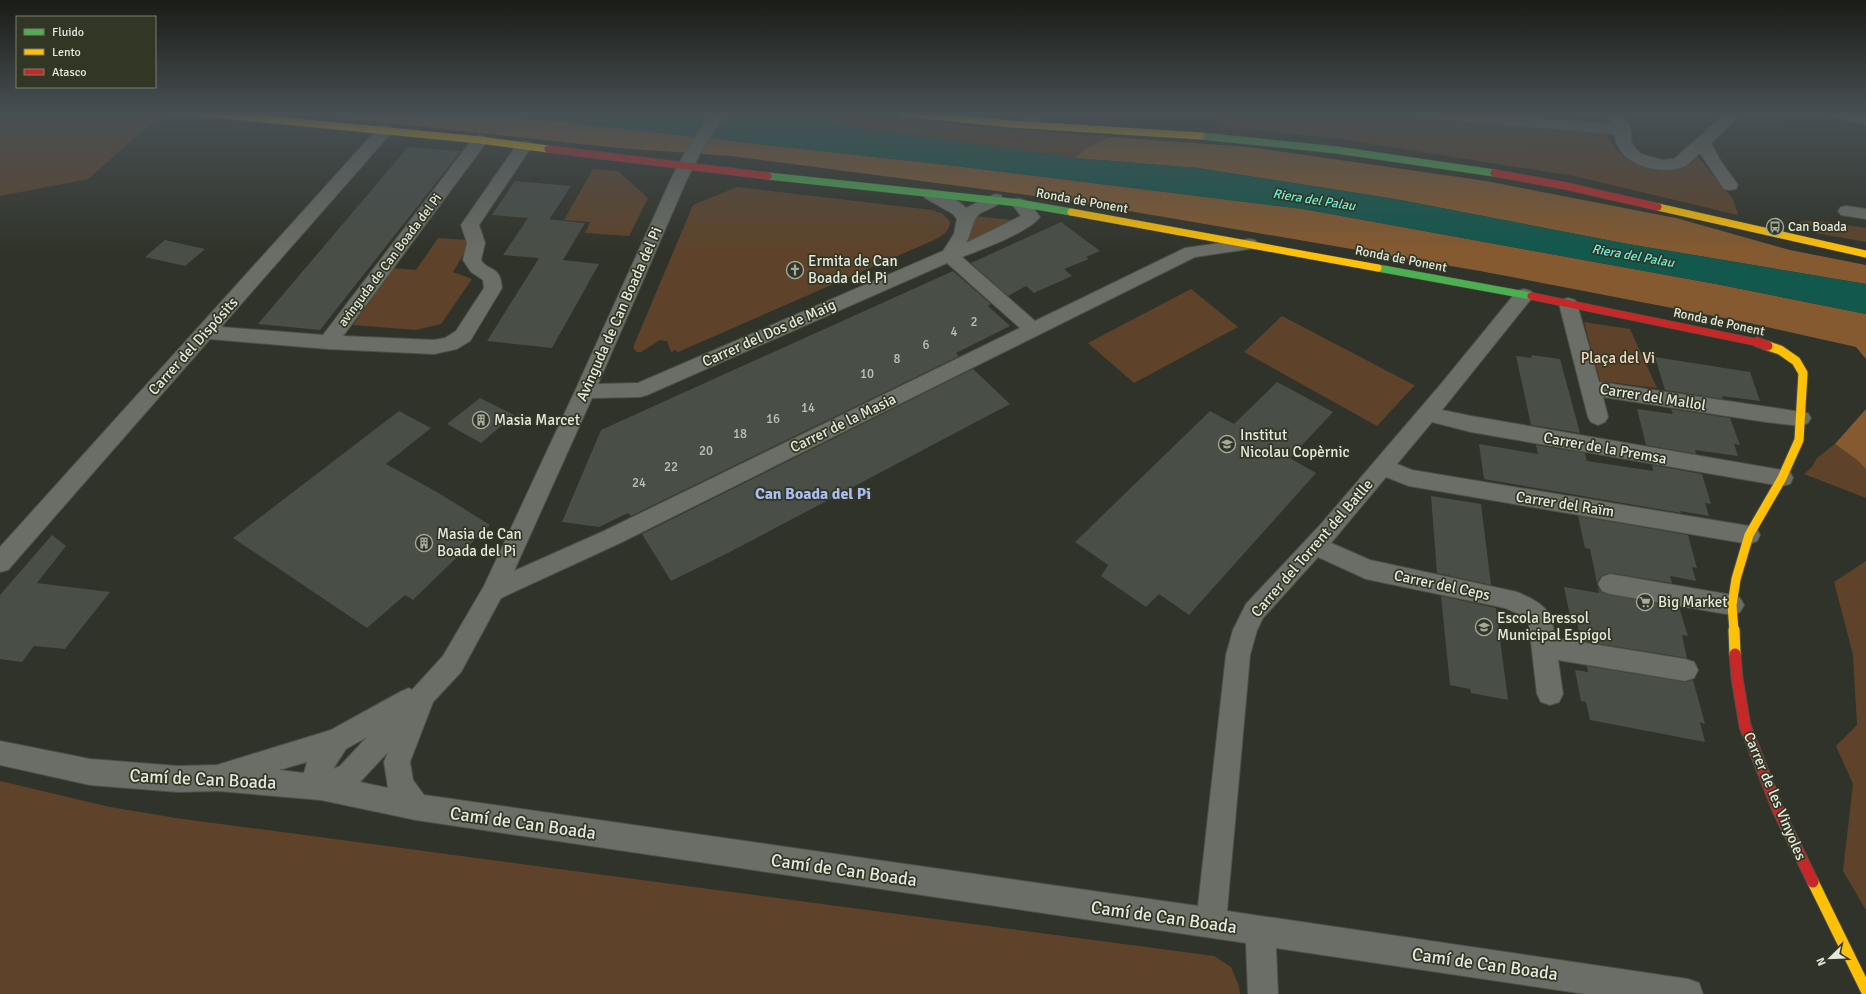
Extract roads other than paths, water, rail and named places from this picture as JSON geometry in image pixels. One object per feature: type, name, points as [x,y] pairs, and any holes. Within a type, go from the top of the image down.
[{"type":"street","name":"Carrer del Dispósits","points":[[0,563],[360,159]]},
{"type":"street","name":"avinguda de Can Boada del Pi","points":[[328,342],[465,159]]},
{"type":"street","name":"Avinguda de Can Boada del Pi","points":[[206,332],[328,342],[434,347],[450,344],[463,336],[493,288],[492,278],[486,272],[477,268],[472,260],[476,242],[470,225],[515,159]]},
{"type":"street","name":"Avinguda de Can Boada del Pi","points":[[321,787],[349,775],[452,664],[494,591],[690,159]]},
{"type":"street","name":"Ronda de Ponent","points":[[706,159],[931,194],[995,199],[1019,203],[1192,243]]},
{"type":"street","points":[[1405,159],[1598,193],[1775,236],[1866,254]]},
{"type":"street","points":[[1643,159],[1661,165],[1679,163],[1683,159]]},
{"type":"street","points":[[1711,159],[1730,185]]},
{"type":"street","points":[[931,194],[959,210],[966,220]]},
{"type":"street","points":[[995,199],[973,211],[966,220],[964,233],[949,255],[1033,329]]},
{"type":"street","name":"Carrer del Dos de Maig","points":[[585,391],[640,390],[949,255],[975,246],[1026,222],[1031,217],[1019,203]]},
{"type":"street","points":[[1847,211],[1866,214]]},
{"type":"street","name":"Carrer de la Masia","points":[[494,591],[612,537],[1033,329],[1192,243],[1249,244]]},
{"type":"street","name":"Ronda de Ponent","points":[[1249,244],[1524,295],[1755,341],[1780,350]]},
{"type":"street","name":"Carrer del Torrent del Batlle","points":[[1211,923],[1238,655],[1245,630],[1254,611],[1315,546],[1428,414],[1524,295]]},
{"type":"street","name":"Carrer del Mallol","points":[[1568,304],[1590,388],[1766,415],[1801,418]]},
{"type":"street","name":"Carrer de les Vinyoles","points":[[1780,350],[1796,361],[1803,373],[1799,440],[1782,478],[1749,535],[1736,579],[1732,605],[1737,678],[1745,726],[1779,812],[1866,990]]},
{"type":"street","points":[[1590,388],[1598,417]]},
{"type":"street","name":"Carrer de la Premsa","points":[[1428,414],[1471,424],[1782,478]]},
{"type":"street","name":"Carrer del Raïm","points":[[1382,466],[1409,478],[1749,535]]},
{"type":"street","name":"Carrer del Ceps","points":[[1315,546],[1366,569],[1509,598],[1529,608],[1541,621],[1550,694]]},
{"type":"street","points":[[1610,584],[1732,605]]},
{"type":"street","points":[[1545,647],[1685,670]]},
{"type":"street","points":[[218,778],[337,740],[426,691]]},
{"type":"street","points":[[416,807],[400,785],[397,762],[426,691]]},
{"type":"street","points":[[321,787],[317,770],[337,740]]},
{"type":"street","name":"Camí de Can Boada","points":[[0,753],[90,772],[178,779],[218,778],[321,787],[416,807],[1688,994]]},
{"type":"street","points":[[1260,931],[1263,994]]},
{"type":"water","name":"Riera del Palau","points":[[897,159],[1092,159],[1198,168],[1395,199],[1628,244],[1866,284],[1866,314],[1716,284],[1303,209]]},
{"type":"place","name":"Can Boada","points":[[1775,227]]},
{"type":"place","name":"Ermita de Can Boada del Pi","points":[[795,270]]},
{"type":"place","name":"Masia Marcet","points":[[481,420]]},
{"type":"place","name":"Institut Nicolau Copèrnic","points":[[1227,444]]},
{"type":"place","name":"Masia de Can Boada del Pi","points":[[424,543]]},
{"type":"place","name":"Big Market","points":[[1645,602]]},
{"type":"place","name":"Escola Bressol Municipal Espígol","points":[[1484,627]]},
{"type":"district","name":"Can Boada del Pi","points":[[813,494]]},
{"type":"park label","name":"Plaça del Vi","points":[[1618,358]]}]
